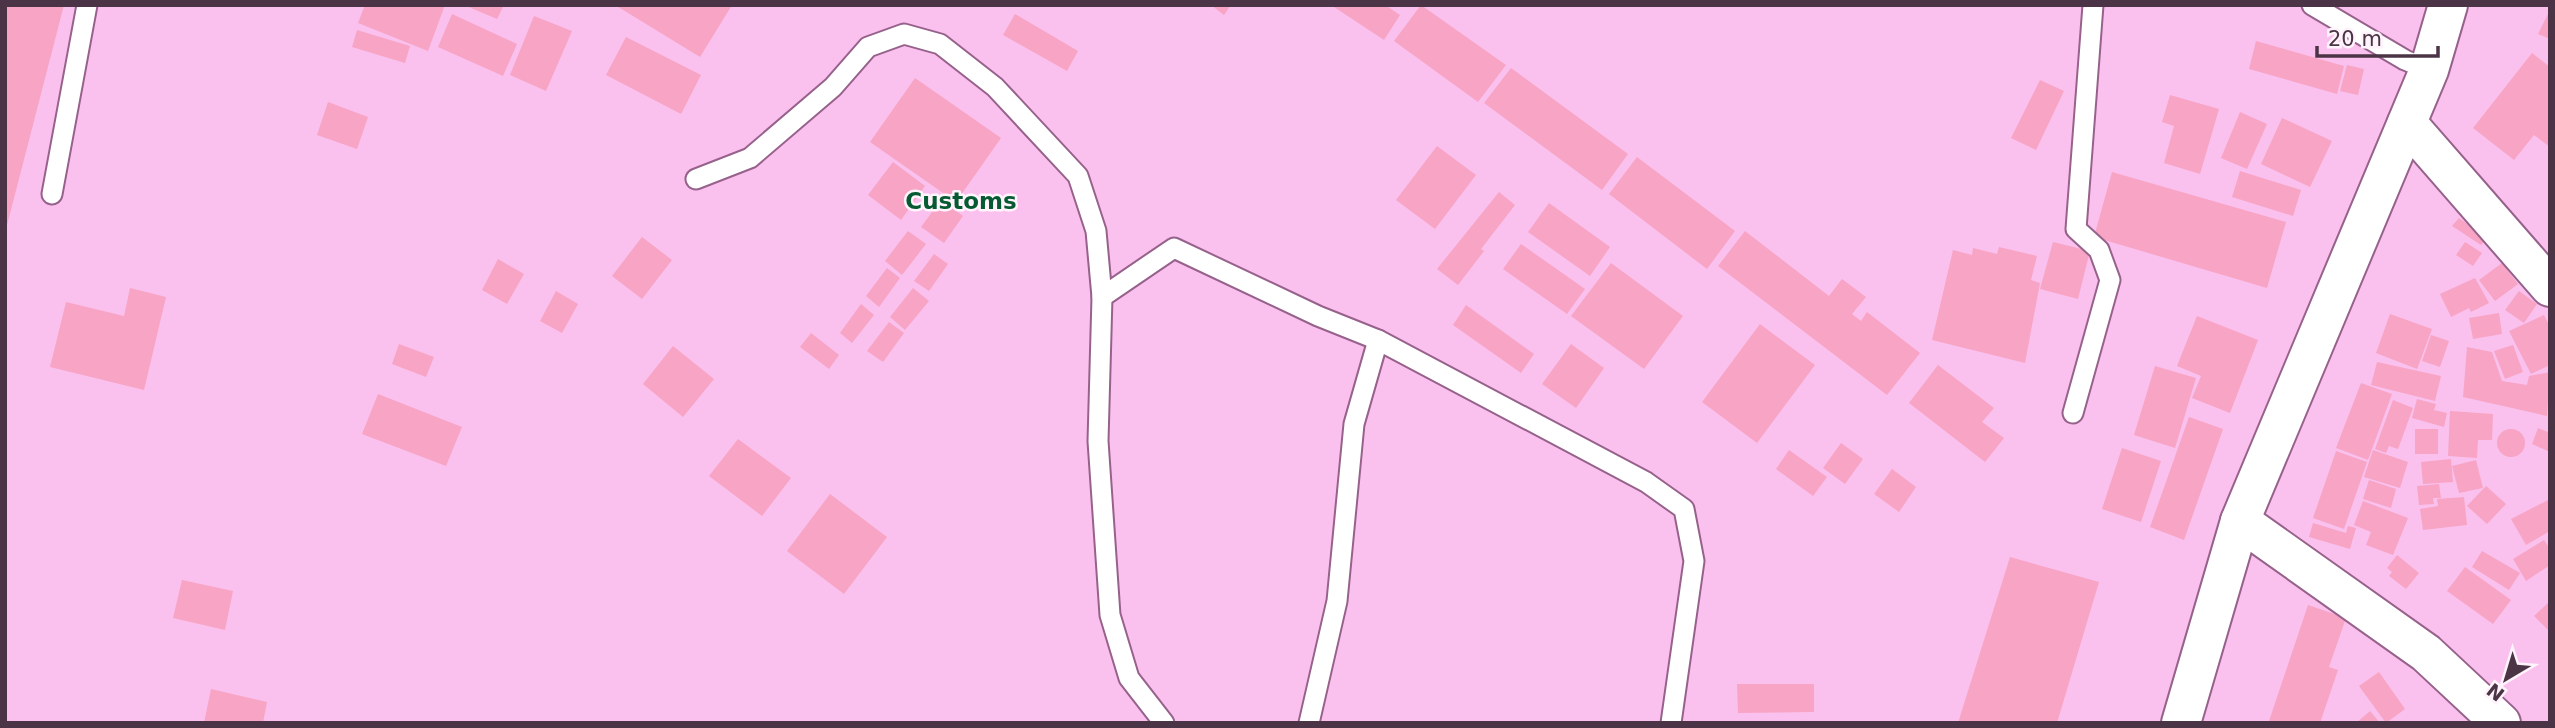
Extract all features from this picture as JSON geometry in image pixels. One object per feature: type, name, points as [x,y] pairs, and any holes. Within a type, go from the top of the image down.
[{"type":"street","points":[[2181,723],[2240,521],[2429,70],[2448,5]]},
{"type":"street","points":[[2407,123],[2550,287]]},
{"type":"street","points":[[2240,521],[2426,653],[2501,723]]},
{"type":"lane","points":[[52,194],[87,5]]},
{"type":"lane","points":[[2073,413],[2110,280],[2099,250],[2076,229],[2093,5]]},
{"type":"lane","points":[[2312,5],[2405,60],[2429,70]]},
{"type":"lane","points":[[696,179],[750,158],[833,88],[868,47],[904,33],[940,44],[995,87],[1078,176],[1096,231],[1102,297],[1098,441],[1110,615],[1129,678],[1164,723]]},
{"type":"lane","points":[[1102,297],[1174,248],[1318,316],[1378,340],[1646,482],[1684,509],[1694,561],[1671,723]]},
{"type":"lane","points":[[1309,723],[1337,601],[1354,424],[1378,340]]},
{"type":"building","points":[[5,5],[64,5],[6,229],[5,229]]},
{"type":"building","points":[[365,5],[445,5],[428,51],[358,23]]},
{"type":"building","points":[[464,5],[504,5],[497,19]]},
{"type":"building","points":[[615,5],[732,5],[700,57]]},
{"type":"building","points":[[1211,5],[1231,5],[1224,15]]},
{"type":"building","points":[[1331,5],[1385,5],[1400,15],[1384,40]]},
{"type":"building","points":[[1421,5],[1506,65],[1478,102],[1394,41]]},
{"type":"building","points":[[2550,10],[2550,39],[2538,34]]},
{"type":"building","points":[[452,14],[517,44],[503,76],[438,47]]},
{"type":"building","points":[[1015,14],[1078,51],[1067,71],[1003,35]]},
{"type":"building","points":[[534,16],[572,31],[546,91],[510,75]]},
{"type":"building","points":[[357,30],[410,46],[405,63],[352,47]]},
{"type":"building","points":[[626,37],[701,75],[681,114],[606,75]]},
{"type":"building","points":[[2256,41],[2344,66],[2337,94],[2249,69]]},
{"type":"building","points":[[2532,53],[2550,67],[2550,147],[2534,135],[2514,160],[2473,128]]},
{"type":"building","points":[[2347,65],[2364,69],[2358,95],[2340,91]]},
{"type":"building","points":[[1511,68],[1628,154],[1602,190],[1484,103]]},
{"type":"building","points":[[915,78],[1001,138],[956,202],[870,142]]},
{"type":"building","points":[[2040,80],[2064,91],[2036,150],[2011,138]]},
{"type":"building","points":[[2170,95],[2219,109],[2200,174],[2164,163],[2174,126],[2162,122]]},
{"type":"building","points":[[328,102],[368,117],[357,149],[317,135]]},
{"type":"building","points":[[2240,112],[2267,124],[2247,169],[2221,158]]},
{"type":"building","points":[[2282,118],[2332,141],[2310,187],[2261,164]]},
{"type":"building","points":[[1437,146],[1476,175],[1435,229],[1396,200]]},
{"type":"building","points":[[1637,157],[1735,231],[1707,269],[1609,194]]},
{"type":"building","points":[[893,162],[925,186],[901,220],[868,195]]},
{"type":"building","points":[[2240,171],[2301,190],[2293,216],[2232,197]]},
{"type":"building","points":[[2112,172],[2286,222],[2267,288],[2094,237]]},
{"type":"building","points":[[1499,192],[1515,205],[1481,249],[1484,251],[1458,285],[1437,269]]},
{"type":"building","points":[[941,200],[963,216],[944,243],[921,227]]},
{"type":"building","points":[[1549,203],[1610,247],[1590,276],[1528,232]]},
{"type":"building","points":[[2459,218],[2487,238],[2481,245],[2452,226]]},
{"type":"building","points":[[908,231],[926,244],[902,275],[885,261]]},
{"type":"building","points":[[1745,231],[1829,296],[1842,279],[1866,297],[1852,314],[1861,321],[1867,312],[1920,353],[1887,395],[1718,266]]},
{"type":"building","points":[[642,237],[672,260],[642,299],[612,276]]},
{"type":"building","points":[[2053,242],[2090,251],[2078,299],[2040,289]]},
{"type":"building","points":[[2465,242],[2482,253],[2473,266],[2456,255]]},
{"type":"building","points":[[1521,244],[1585,289],[1567,314],[1503,269]]},
{"type":"building","points":[[1999,247],[2037,256],[2031,280],[2040,283],[2025,363],[1932,340],[1953,250],[1972,255],[1973,248],[1997,254]]},
{"type":"building","points":[[934,254],[948,264],[929,291],[914,281]]},
{"type":"building","points":[[498,259],[524,274],[507,304],[482,290]]},
{"type":"building","points":[[1611,263],[1683,316],[1644,369],[1571,316]]},
{"type":"building","points":[[2502,263],[2518,284],[2495,301],[2479,280]]},
{"type":"building","points":[[887,268],[900,278],[879,307],[866,296]]},
{"type":"building","points":[[2475,278],[2489,303],[2471,312],[2469,308],[2451,317],[2440,294]]},
{"type":"building","points":[[130,288],[166,297],[144,390],[50,367],[66,302],[124,316]]},
{"type":"building","points":[[913,288],[929,301],[905,330],[890,317]]},
{"type":"building","points":[[556,291],[578,304],[562,333],[540,321]]},
{"type":"building","points":[[2519,291],[2537,304],[2524,323],[2505,310]]},
{"type":"building","points":[[861,304],[874,315],[852,343],[840,333]]},
{"type":"building","points":[[1466,305],[1534,354],[1521,373],[1453,325]]},
{"type":"building","points":[[2499,313],[2502,334],[2473,339],[2469,318]]},
{"type":"building","points":[[2390,314],[2432,329],[2417,369],[2376,353]]},
{"type":"building","points":[[2544,315],[2550,327],[2550,365],[2531,374],[2509,331]]},
{"type":"building","points":[[2197,316],[2258,340],[2230,413],[2192,398],[2201,376],[2177,366]]},
{"type":"building","points":[[889,322],[904,333],[883,362],[867,351]]},
{"type":"building","points":[[1760,324],[1815,365],[1757,443],[1702,402]]},
{"type":"building","points":[[811,333],[839,355],[829,369],[800,347]]},
{"type":"building","points":[[2431,335],[2449,341],[2440,367],[2422,361]]},
{"type":"building","points":[[399,344],[434,357],[426,377],[392,364]]},
{"type":"building","points":[[1571,344],[1604,368],[1576,408],[1542,384]]},
{"type":"building","points":[[2513,345],[2523,372],[2505,379],[2494,351]]},
{"type":"building","points":[[673,346],[714,379],[683,417],[643,384]]},
{"type":"building","points":[[2467,347],[2492,352],[2502,381],[2527,385],[2529,376],[2550,372],[2547,416],[2463,397]]},
{"type":"building","points":[[2377,362],[2441,376],[2435,401],[2371,385]]},
{"type":"building","points":[[1938,365],[1994,408],[1982,422],[2004,438],[1985,462],[1909,403]]},
{"type":"building","points":[[2155,366],[2196,378],[2175,448],[2134,435]]},
{"type":"building","points":[[2361,383],[2392,394],[2368,460],[2336,448]]},
{"type":"building","points":[[378,394],[462,427],[446,466],[362,434]]},
{"type":"building","points":[[2417,399],[2436,404],[2434,410],[2447,413],[2444,427],[2412,418]]},
{"type":"building","points":[[2393,400],[2413,408],[2398,449],[2389,446],[2386,453],[2375,449]]},
{"type":"building","points":[[2450,411],[2493,414],[2492,440],[2478,440],[2477,458],[2448,456]]},
{"type":"building","points":[[2189,417],[2223,429],[2184,540],[2150,527]]},
{"type":"building","points":[[2538,428],[2550,433],[2550,452],[2532,444]]},
{"type":"building","points":[[2415,429],[2438,429],[2438,454],[2415,454]]},
{"type":"building","points":[[2511,429],[2521,433],[2525,443],[2521,453],[2511,457],[2501,453],[2497,443],[2501,433]]},
{"type":"building","points":[[738,439],[791,478],[762,516],[709,476]]},
{"type":"building","points":[[1841,443],[1863,459],[1845,484],[1823,468]]},
{"type":"building","points":[[2122,448],[2161,461],[2141,522],[2102,509]]},
{"type":"building","points":[[1789,450],[1827,477],[1813,496],[1776,469]]},
{"type":"building","points":[[2373,450],[2408,462],[2400,488],[2364,477]]},
{"type":"building","points":[[2336,451],[2367,462],[2344,529],[2313,518]]},
{"type":"building","points":[[2451,459],[2453,482],[2423,484],[2421,462]]},
{"type":"building","points":[[2476,460],[2483,488],[2459,493],[2452,466]]},
{"type":"building","points":[[1892,469],[1916,487],[1899,512],[1874,494]]},
{"type":"building","points":[[2369,480],[2396,489],[2391,508],[2363,499]]},
{"type":"building","points":[[2439,484],[2441,498],[2433,498],[2434,504],[2419,505],[2417,486]]},
{"type":"building","points":[[2486,486],[2506,504],[2487,524],[2467,506]]},
{"type":"building","points":[[830,494],[887,537],[844,594],[787,551]]},
{"type":"building","points":[[2464,497],[2467,525],[2423,530],[2420,509],[2438,506],[2437,499]]},
{"type":"building","points":[[2550,499],[2550,531],[2526,545],[2511,519]]},
{"type":"building","points":[[2363,501],[2408,518],[2393,555],[2366,545],[2371,532],[2354,525]]},
{"type":"building","points":[[2313,523],[2346,533],[2348,526],[2356,528],[2350,549],[2309,537]]},
{"type":"building","points":[[2544,540],[2550,549],[2550,565],[2526,581],[2513,559]]},
{"type":"building","points":[[2482,551],[2520,573],[2509,590],[2472,567]]},
{"type":"building","points":[[2397,555],[2419,573],[2406,589],[2389,576],[2392,572],[2387,568]]},
{"type":"building","points":[[2010,557],[2099,582],[2057,723],[1958,723]]},
{"type":"building","points":[[2465,567],[2511,600],[2493,624],[2447,591]]},
{"type":"building","points":[[182,580],[233,591],[225,630],[173,618]]},
{"type":"building","points":[[2550,601],[2550,632],[2534,616]]},
{"type":"building","points":[[2308,605],[2346,618],[2329,667],[2338,670],[2320,723],[2274,723],[2269,721]]},
{"type":"building","points":[[2379,672],[2405,709],[2386,723],[2359,686]]},
{"type":"building","points":[[1737,684],[1814,684],[1814,712],[1738,713]]},
{"type":"building","points":[[211,689],[267,702],[263,723],[204,723]]},
{"type":"building","points":[[2370,711],[2380,723],[2356,723]]},
{"type":"district","name":"Customs","points":[[961,201]]}]
